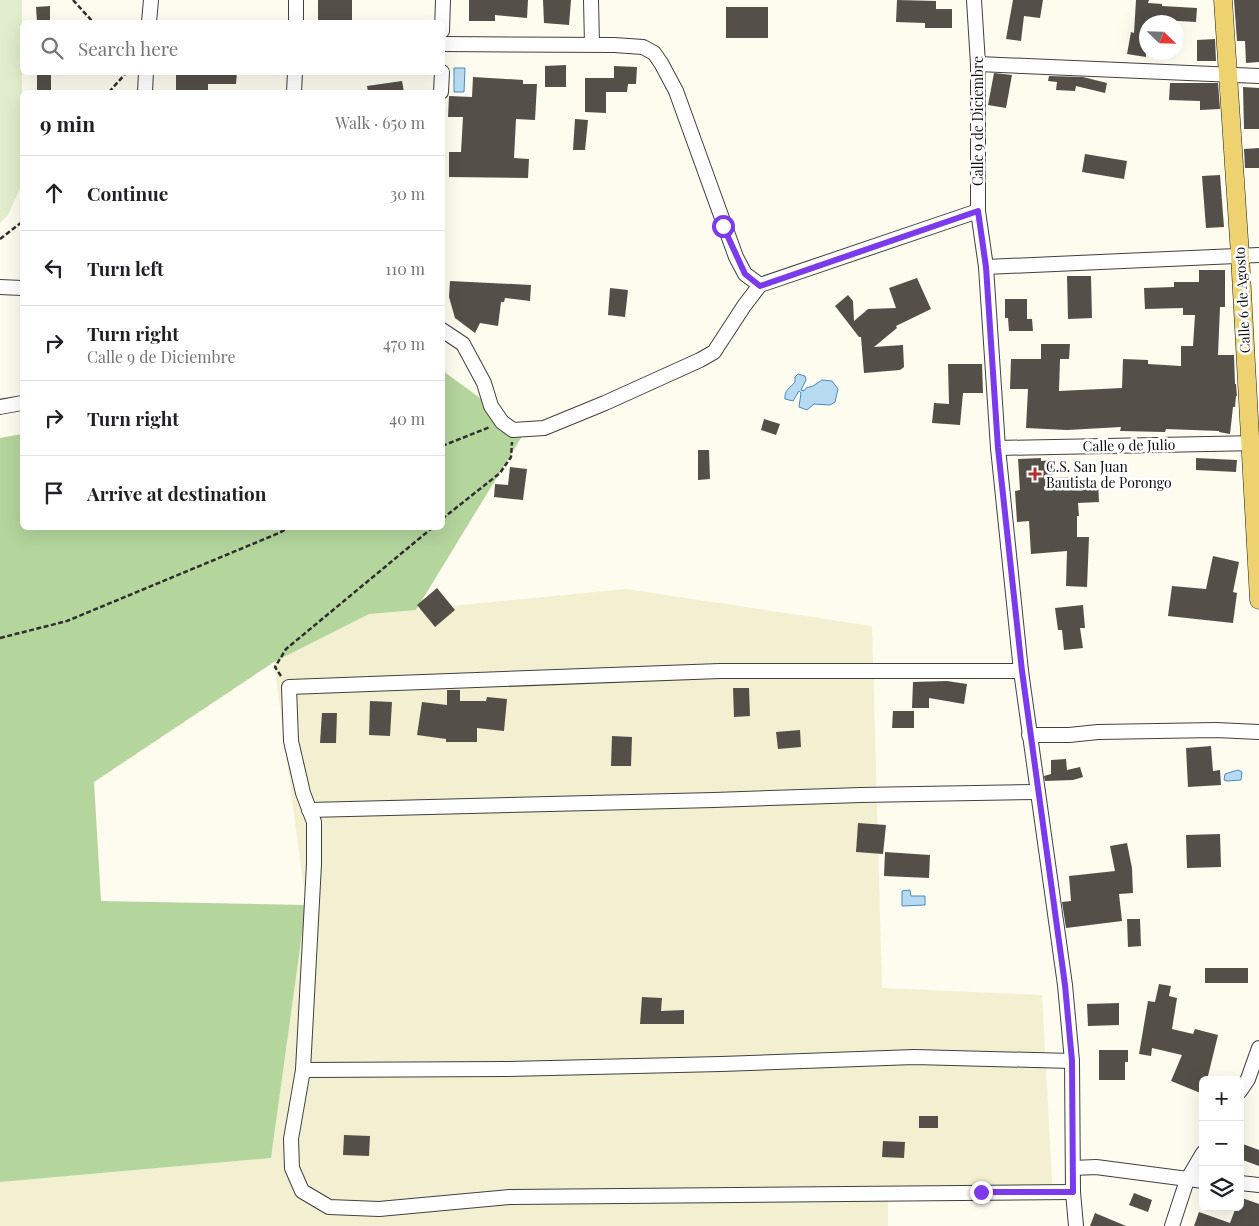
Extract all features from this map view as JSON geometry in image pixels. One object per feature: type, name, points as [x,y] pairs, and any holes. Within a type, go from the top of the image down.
[{"type":"main road","name":"Calle 6 de Agosto","points":[[1223,0],[1254,443],[1259,600]]},
{"type":"street","points":[[149,20],[150,0]]},
{"type":"street","points":[[296,0],[296,20]]},
{"type":"street","points":[[442,20],[443,0]]},
{"type":"street","points":[[591,0],[592,44]]},
{"type":"street","name":"Calle 9 de Diciembre","points":[[974,0],[978,64],[978,211],[986,267],[998,448],[1029,734],[1065,985],[1072,1061],[1073,1192],[1076,1226]]},
{"type":"street","points":[[445,44],[592,44],[643,47],[654,53],[676,91],[736,257],[745,274],[760,286]]},
{"type":"street","points":[[978,64],[1259,76]]},
{"type":"street","points":[[145,90],[146,75]]},
{"type":"street","points":[[294,90],[295,75]]},
{"type":"street","points":[[441,90],[442,75]]},
{"type":"street","points":[[445,332],[463,344],[484,383],[491,406],[507,426],[544,428],[605,403],[714,352],[744,306],[760,286],[978,211]]},
{"type":"street","points":[[986,267],[1259,255]]},
{"type":"street","points":[[0,287],[20,288]]},
{"type":"street","points":[[0,408],[20,403]]},
{"type":"street","name":"Calle 9 de Julio","points":[[998,448],[1254,443]]},
{"type":"street","points":[[1022,671],[720,671],[289,687],[291,741],[303,793],[314,822],[314,864],[303,1070],[290,1140],[292,1168],[302,1191],[329,1207],[378,1208],[510,1196],[1073,1192]]},
{"type":"street","points":[[1029,734],[1069,735],[1098,732],[1216,730],[1259,732]]},
{"type":"street","points":[[309,810],[1038,792]]},
{"type":"street","points":[[1244,1085],[1259,1048]]},
{"type":"street","points":[[303,1070],[505,1069],[914,1057],[1072,1061]]},
{"type":"street","points":[[1172,1226],[1187,1180],[1199,1160]]},
{"type":"street","points":[[1073,1168],[1096,1168],[1199,1181]]},
{"type":"street","points":[[1244,1183],[1259,1184]]},
{"type":"path","points":[[73,0],[90,20]]},
{"type":"path","points":[[111,90],[124,75]]},
{"type":"path","points":[[0,240],[20,224]]},
{"type":"path","points":[[445,445],[507,426],[511,457],[500,473],[445,517]]},
{"type":"path","points":[[0,638],[67,621],[284,530]]},
{"type":"path","points":[[289,687],[275,667],[286,649],[430,530]]},
{"type":"shaded area","points":[[626,589],[872,626],[882,988],[1042,995],[1053,1199],[888,1199],[888,1226],[0,1226],[0,1182],[271,1158],[306,905],[274,662],[369,614]]},
{"type":"green space","points":[[0,0],[22,0],[22,20],[20,20],[20,75],[22,75],[22,90],[20,90],[20,188],[8,215],[0,223]]},
{"type":"green space","points":[[445,372],[524,433],[416,610],[369,614],[274,662],[94,782],[101,901],[306,905],[271,1158],[0,1182],[0,438],[20,434],[20,530],[445,530]]},
{"type":"water","points":[[454,68],[465,68],[464,92],[454,92]]},
{"type":"water","points":[[798,374],[805,376],[806,380],[801,390],[804,391],[806,388],[822,380],[832,381],[838,389],[835,402],[830,405],[814,404],[807,410],[799,407],[801,393],[799,391],[793,401],[785,399],[786,391],[795,382],[795,377]]},
{"type":"water","points":[[1238,770],[1242,772],[1241,780],[1224,780],[1225,774]]},
{"type":"water","points":[[910,890],[911,896],[925,896],[925,905],[902,906],[902,891]]},
{"type":"building","points":[[318,0],[352,0],[352,20],[318,20]]},
{"type":"building","points":[[469,0],[528,0],[527,18],[495,15],[495,21],[469,21]]},
{"type":"building","points":[[543,0],[571,0],[569,25],[544,23]]},
{"type":"building","points":[[897,0],[936,1],[936,9],[952,9],[952,28],[925,28],[925,23],[896,22]]},
{"type":"building","points":[[1013,0],[1043,0],[1040,18],[1024,16],[1021,41],[1006,39]]},
{"type":"building","points":[[1136,0],[1149,0],[1148,3],[1162,4],[1162,6],[1197,8],[1196,22],[1184,21],[1184,15],[1139,15],[1139,56],[1127,54],[1131,32],[1134,33]]},
{"type":"building","points":[[1234,0],[1259,0],[1259,62],[1246,63],[1245,41],[1237,41]]},
{"type":"building","points":[[50,6],[50,20],[37,20],[36,7]]},
{"type":"building","points":[[726,7],[768,7],[768,38],[726,38]]},
{"type":"building","points":[[1215,39],[1216,61],[1197,61],[1197,40]]},
{"type":"building","points":[[566,65],[566,87],[545,87],[545,66]]},
{"type":"building","points":[[614,66],[637,67],[636,84],[628,84],[627,92],[606,92],[606,113],[585,112],[585,78],[614,78]]},
{"type":"building","points":[[994,73],[1012,75],[1006,108],[988,105]]},
{"type":"building","points":[[37,75],[51,75],[51,90],[37,90]]},
{"type":"building","points":[[176,75],[237,75],[236,84],[208,84],[208,90],[176,90]]},
{"type":"building","points":[[1049,76],[1083,77],[1107,83],[1105,93],[1076,86],[1075,91],[1056,90],[1057,82],[1048,81]]},
{"type":"building","points":[[473,77],[523,80],[523,84],[537,84],[535,120],[516,119],[514,158],[529,159],[528,178],[449,177],[449,152],[461,152],[463,117],[448,117],[449,96],[472,97]]},
{"type":"building","points":[[402,81],[404,90],[368,90],[367,86]]},
{"type":"building","points":[[1170,83],[1218,83],[1220,109],[1200,110],[1200,101],[1169,100]]},
{"type":"building","points":[[1243,87],[1259,88],[1259,129],[1244,129]]},
{"type":"building","points":[[575,119],[588,120],[585,150],[573,150]]},
{"type":"building","points":[[1259,148],[1259,168],[1245,168],[1244,149]]},
{"type":"building","points":[[1085,154],[1127,161],[1124,179],[1082,172]]},
{"type":"building","points":[[1220,175],[1224,227],[1206,228],[1202,176]]},
{"type":"building","points":[[1199,270],[1225,270],[1225,307],[1220,307],[1218,355],[1234,355],[1237,396],[1235,407],[1233,407],[1230,434],[1219,431],[1166,429],[1165,432],[1120,431],[1121,427],[1067,430],[1026,428],[1028,389],[1010,389],[1011,359],[1041,359],[1041,344],[1070,344],[1069,359],[1060,359],[1059,391],[1122,388],[1123,359],[1148,360],[1148,364],[1181,366],[1181,346],[1193,346],[1195,315],[1183,315],[1183,308],[1145,309],[1144,288],[1174,287],[1174,282],[1199,282]]},
{"type":"building","points":[[1067,276],[1091,276],[1092,318],[1068,319]]},
{"type":"building","points":[[917,278],[931,309],[896,326],[897,328],[874,347],[903,345],[904,367],[900,370],[864,373],[861,337],[859,337],[835,306],[848,295],[853,301],[854,321],[868,309],[896,308],[889,288]]},
{"type":"building","points":[[450,281],[531,285],[530,301],[505,298],[504,302],[501,302],[498,326],[480,323],[475,333],[455,318],[449,297]]},
{"type":"building","points":[[610,288],[628,290],[625,317],[608,315]]},
{"type":"building","points":[[1005,299],[1027,299],[1027,319],[1032,319],[1033,331],[1009,331],[1008,318],[1005,318]]},
{"type":"building","points":[[948,364],[982,364],[983,393],[963,393],[960,425],[932,423],[934,403],[949,404]]},
{"type":"building","points":[[764,419],[780,424],[776,435],[761,430]]},
{"type":"building","points":[[698,450],[709,450],[710,479],[698,480]]},
{"type":"building","points":[[1041,458],[1041,461],[1052,460],[1053,478],[1076,477],[1076,484],[1098,482],[1099,502],[1078,503],[1077,537],[1089,537],[1087,587],[1066,586],[1067,551],[1031,554],[1029,521],[1017,522],[1015,491],[1020,490],[1018,459]]},
{"type":"building","points":[[1196,458],[1237,460],[1236,472],[1196,470]]},
{"type":"building","points":[[510,467],[527,469],[523,500],[494,497],[495,484],[508,485]]},
{"type":"building","points":[[1213,556],[1239,562],[1233,592],[1237,593],[1233,623],[1168,616],[1172,586],[1206,589]]},
{"type":"building","points":[[437,588],[455,610],[435,627],[417,605]]},
{"type":"building","points":[[1083,605],[1085,628],[1080,628],[1083,648],[1064,650],[1062,630],[1058,630],[1055,608]]},
{"type":"building","points":[[947,681],[967,684],[964,704],[929,698],[929,708],[912,708],[913,682]]},
{"type":"building","points":[[733,688],[749,688],[750,716],[734,717]]},
{"type":"building","points":[[447,690],[460,690],[460,701],[486,701],[487,697],[507,699],[504,731],[477,728],[477,742],[446,742],[446,739],[417,735],[422,702],[447,705]]},
{"type":"building","points":[[370,701],[392,702],[390,736],[369,735]]},
{"type":"building","points":[[893,711],[914,711],[914,728],[892,728]]},
{"type":"building","points":[[322,713],[337,713],[336,743],[320,743]]},
{"type":"building","points":[[800,730],[801,747],[778,749],[776,732]]},
{"type":"building","points":[[612,736],[632,737],[631,766],[611,766]]},
{"type":"building","points":[[1211,746],[1213,771],[1220,770],[1221,785],[1188,787],[1186,748]]},
{"type":"building","points":[[1066,759],[1067,770],[1080,767],[1083,777],[1073,780],[1045,781],[1044,776],[1051,774],[1051,760]]},
{"type":"building","points":[[858,823],[886,825],[883,854],[856,852]]},
{"type":"building","points":[[1220,834],[1221,867],[1187,868],[1186,835]]},
{"type":"building","points":[[1127,843],[1132,868],[1133,893],[1119,894],[1122,921],[1066,928],[1062,902],[1071,901],[1069,876],[1115,871],[1110,846]]},
{"type":"building","points":[[885,852],[930,855],[929,878],[884,876]]},
{"type":"building","points":[[1127,919],[1140,919],[1141,946],[1128,947]]},
{"type":"building","points":[[1205,968],[1248,968],[1248,983],[1205,983]]},
{"type":"building","points":[[1159,984],[1171,986],[1169,996],[1177,998],[1172,1029],[1193,1034],[1195,1029],[1218,1035],[1208,1076],[1199,1076],[1199,1092],[1171,1081],[1182,1055],[1152,1048],[1151,1056],[1139,1054],[1148,1001],[1155,1002]]},
{"type":"building","points":[[642,997],[662,998],[661,1011],[684,1010],[684,1024],[640,1024]]},
{"type":"building","points":[[1119,1003],[1119,1025],[1088,1026],[1087,1004]]},
{"type":"building","points":[[1099,1050],[1128,1050],[1128,1062],[1125,1062],[1125,1080],[1099,1080]]},
{"type":"building","points":[[919,1116],[938,1116],[938,1128],[919,1128]]},
{"type":"building","points":[[344,1135],[370,1136],[369,1156],[343,1155]]},
{"type":"building","points":[[883,1141],[905,1142],[904,1158],[882,1157]]},
{"type":"building","points":[[1244,1144],[1259,1150],[1259,1166],[1244,1160]]},
{"type":"building","points":[[1134,1193],[1152,1200],[1148,1212],[1129,1205]]},
{"type":"building","points":[[1244,1199],[1259,1204],[1259,1226],[1194,1226],[1199,1212],[1230,1223],[1234,1211],[1244,1211]]},
{"type":"building","points":[[1095,1213],[1126,1226],[1090,1226]]},
{"type":"place","name":"C.S. San Juan Bautista de Porongo","points":[[1035,474]]},
{"type":"route","points":[[723,226],[745,274],[760,286],[978,211],[986,267],[998,448],[1029,734],[1065,985],[1072,1061],[1073,1192],[981,1192]]}]
